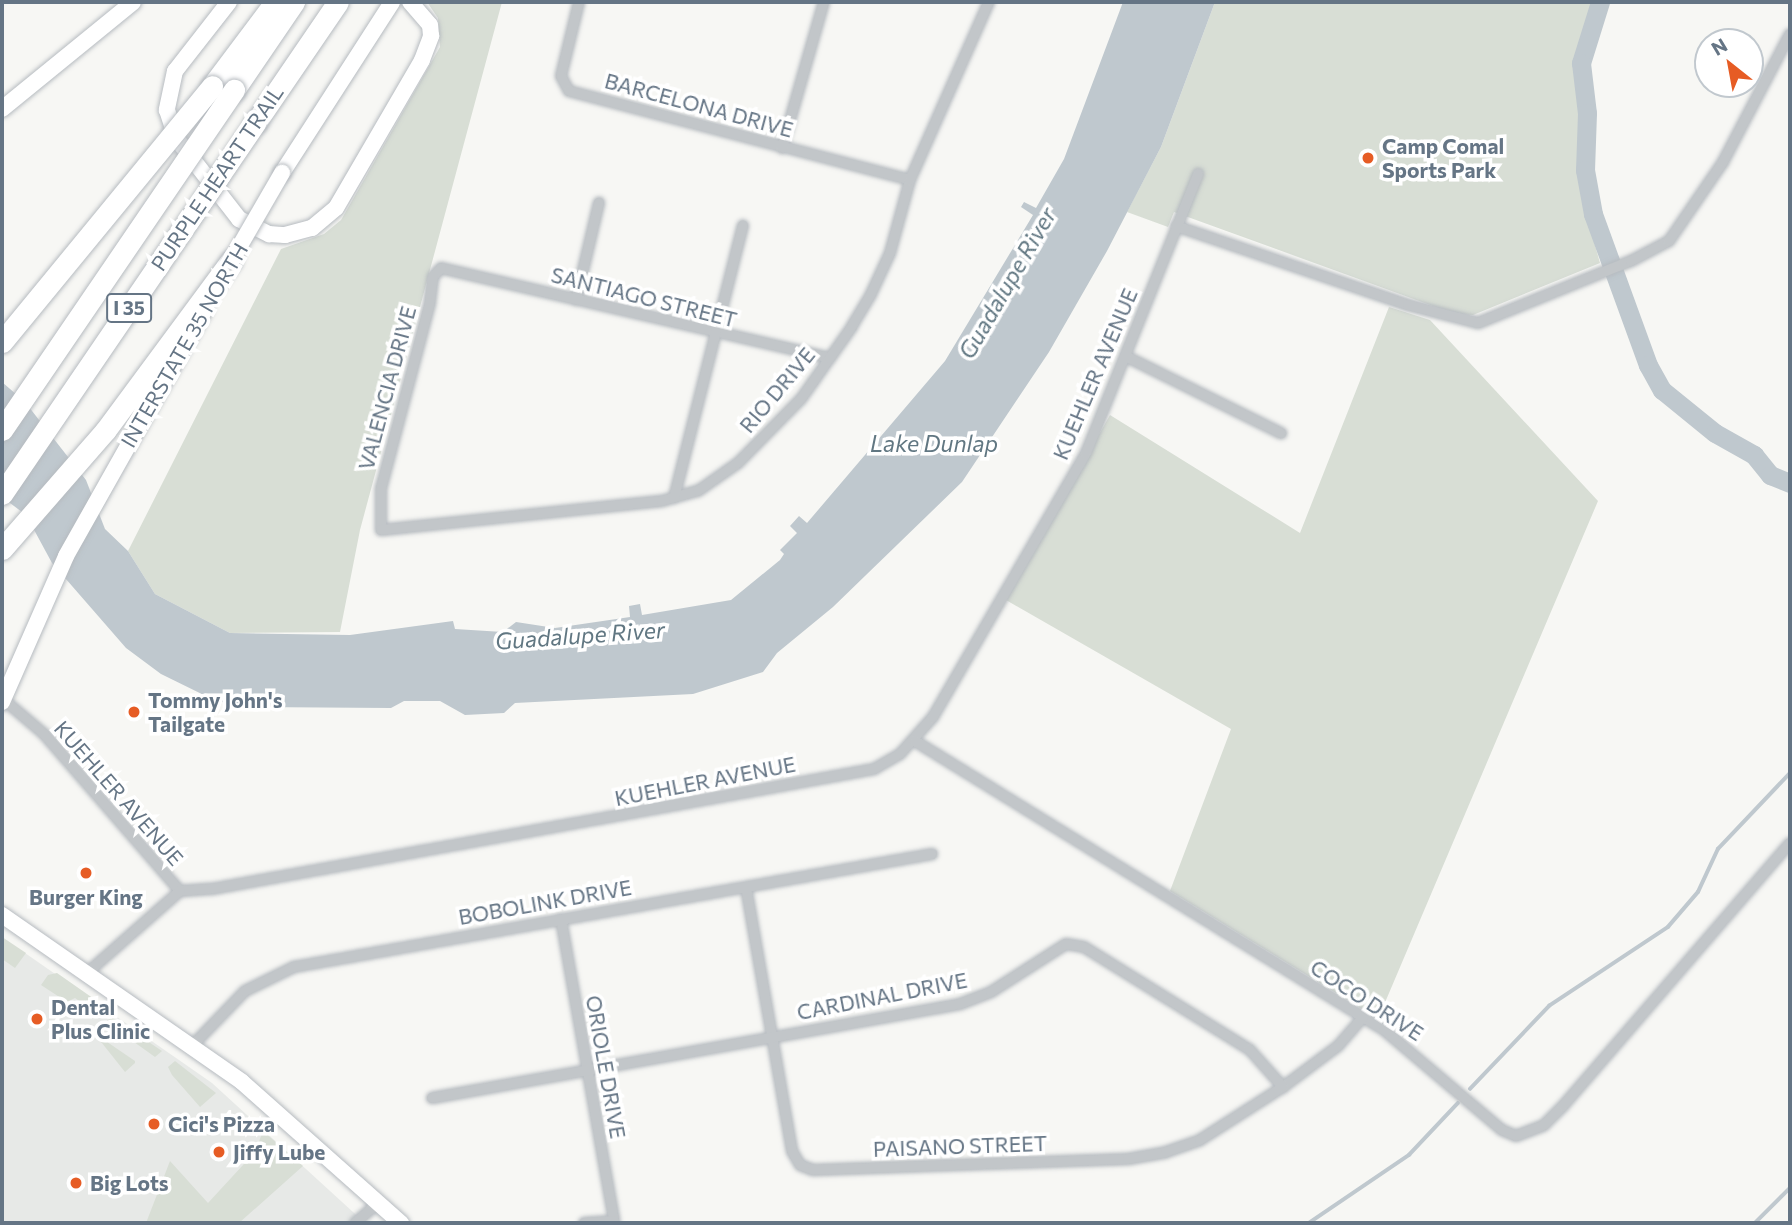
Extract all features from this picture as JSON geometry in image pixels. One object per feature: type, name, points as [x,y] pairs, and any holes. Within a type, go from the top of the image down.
[{"type":"highway","points":[[2,342],[212,86],[275,2]]},
{"type":"highway","name":"PURPLE HEART TRAIL","points":[[2,430],[294,2]]},
{"type":"highway","name":"PURPLE HEART TRAIL","points":[[2,494],[338,2]]},
{"type":"highway","points":[[298,61],[348,2]]},
{"type":"highway","points":[[2,549],[114,421],[231,261]]},
{"type":"main road","points":[[229,2],[176,71],[167,110],[176,138],[239,219],[269,234],[285,235],[312,228],[336,208],[422,60],[430,25],[410,2]]},
{"type":"main road","name":"INTERSTATE 35 NORTH","points":[[3,701],[35,624],[107,479],[282,173],[392,2]]},
{"type":"main road","points":[[2,109],[131,4]]},
{"type":"main road","points":[[2,915],[193,1045],[290,1121],[401,1223]]},
{"type":"street","name":"BARCELONA DRIVE","points":[[579,2],[561,76],[565,88],[910,180]]},
{"type":"street","points":[[782,148],[824,2]]},
{"type":"street","name":"RIO DRIVE","points":[[381,530],[674,498],[710,484],[750,452],[801,399],[871,294],[890,253],[910,180],[989,2]]},
{"type":"street","points":[[1177,226],[1471,324],[1631,261],[1669,241],[1723,162],[1790,33]]},
{"type":"street","name":"KUEHLER AVENUE","points":[[3,701],[44,734],[180,891],[212,889],[874,769],[915,741],[937,710],[1086,453],[1127,357],[1198,174]]},
{"type":"street","points":[[576,300],[599,204]]},
{"type":"street","points":[[674,498],[743,226]]},
{"type":"street","name":"VALENCIA DRIVE","points":[[381,530],[381,488],[430,303],[433,276],[441,268],[450,268]]},
{"type":"street","name":"SANTIAGO STREET","points":[[450,268],[716,335],[830,358]]},
{"type":"street","points":[[1127,357],[1281,433]]},
{"type":"street","name":"COCO DRIVE","points":[[915,741],[1411,1049],[1502,1130],[1516,1136],[1529,1133],[1563,1106],[1790,843]]},
{"type":"street","name":"BOBOLINK DRIVE","points":[[193,1045],[238,997],[284,970],[932,854]]},
{"type":"street","name":"PAISANO STREET","points":[[746,887],[793,1156],[813,1170],[1147,1157],[1200,1140],[1283,1087],[1338,1046],[1362,1018]]},
{"type":"street","points":[[87,973],[180,891]]},
{"type":"street","name":"ORIOLE DRIVE","points":[[561,919],[614,1222],[584,1223]]},
{"type":"street","name":"CARDINAL DRIVE","points":[[432,1098],[960,1004],[998,988],[1058,946],[1076,944],[1250,1050],[1283,1087]]},
{"type":"street","points":[[355,1223],[379,1202]]},
{"type":"shaded area","points":[[427,2],[502,2],[360,530],[340,632],[230,633],[155,594],[128,551],[281,249],[324,234],[341,220],[440,47],[438,18]]},
{"type":"shaded area","name":"Camp Comal Sports Park","points":[[1215,2],[1593,2],[1575,71],[1581,114],[1582,199],[1600,263],[1473,315],[1455,314],[1174,212],[1168,227],[1127,212],[1161,147]]},
{"type":"shaded area","points":[[1389,307],[1430,320],[1598,501],[1378,1019],[1170,891],[1231,729],[1006,600],[1110,415],[1300,533]]},
{"type":"shaded area","points":[[2,937],[212,1083],[365,1223],[2,1223]]},
{"type":"shaded area","points":[[2,937],[26,953],[15,968],[2,959]]},
{"type":"shaded area","points":[[57,973],[97,1001],[100,1009],[88,1018],[75,1007],[82,1003],[75,998],[67,1002],[41,985],[48,975]]},
{"type":"shaded area","points":[[112,1017],[162,1051],[155,1057],[106,1022]]},
{"type":"shaded area","points":[[94,1033],[135,1061],[135,1063],[125,1072]]},
{"type":"shaded area","points":[[175,1061],[216,1093],[200,1107],[172,1075],[168,1067]]},
{"type":"shaded area","points":[[263,1131],[303,1166],[239,1223],[146,1223],[170,1161],[208,1203],[255,1152]]},
{"type":"water","name":"Lake Dunlap","points":[[1123,2],[1215,2],[1161,147],[1107,251],[1049,352],[962,482],[833,607],[777,653],[763,672],[693,694],[515,703],[504,713],[465,715],[440,701],[404,701],[391,708],[252,707],[216,701],[161,674],[126,648],[52,563],[26,515],[2,497],[2,382],[25,402],[86,480],[105,529],[128,551],[155,594],[230,633],[350,635],[453,621],[455,629],[503,632],[516,622],[555,628],[630,617],[629,606],[640,604],[642,615],[731,600],[780,560],[784,554],[780,550],[797,533],[790,526],[799,516],[807,523],[945,361],[1033,215],[1021,207],[1024,202],[1036,208],[1064,159]]},
{"type":"waterway","points":[[1600,2],[1581,63],[1587,113],[1585,170],[1593,214],[1648,365],[1662,390],[1715,433],[1754,455],[1770,475],[1790,483]]},
{"type":"waterway","points":[[1470,1089],[1549,1006],[1668,927],[1698,892],[1718,849],[1790,773]]},
{"type":"waterway","points":[[1309,1223],[1409,1155],[1458,1103]]},
{"type":"waterway","points":[[1755,1223],[1790,1188]]},
{"type":"place","name":"Camp Comal Sports Park","points":[[1368,158]]},
{"type":"place","name":"Tommy John's Tailgate","points":[[134,712]]},
{"type":"place","name":"Burger King","points":[[86,873]]},
{"type":"place","name":"Dental Plus Clinic","points":[[37,1019]]},
{"type":"place","name":"Cici's Pizza","points":[[154,1124]]},
{"type":"place","name":"Jiffy Lube","points":[[219,1152]]},
{"type":"place","name":"Big Lots","points":[[76,1183]]},
{"type":"water label","name":"Guadalupe River","points":[[1007,283]]},
{"type":"water label","name":"Guadalupe River","points":[[580,635]]}]
